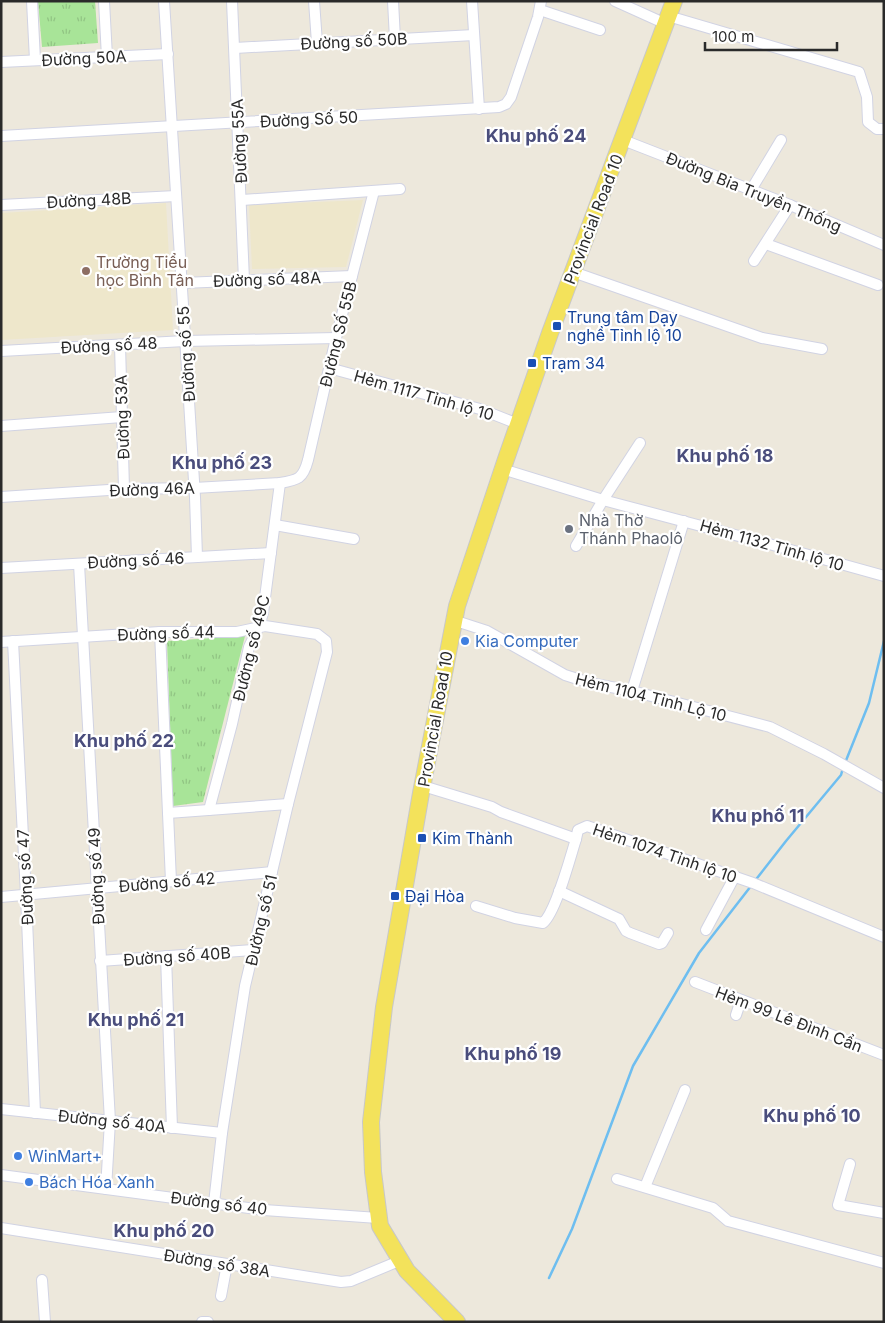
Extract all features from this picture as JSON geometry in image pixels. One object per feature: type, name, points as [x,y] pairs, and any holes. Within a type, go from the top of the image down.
[{"type":"main road","name":"Provincial Road 10","points":[[458,1322],[406,1272],[383,1232],[378,1218],[373,1172],[371,1122],[384,1007],[453,620],[518,424],[669,14]]},
{"type":"street","points":[[32,1],[36,60]]},
{"type":"street","points":[[104,1],[107,57]]},
{"type":"street","name":"Đường số 55","points":[[164,1],[197,557]]},
{"type":"street","name":"Đường 55A","points":[[232,1],[239,123],[244,280]]},
{"type":"street","points":[[314,1],[317,43]]},
{"type":"street","points":[[393,1],[395,39]]},
{"type":"street","points":[[472,1],[479,109]]},
{"type":"street","points":[[615,1],[669,14],[859,72],[867,97],[868,122],[878,129],[884,129]]},
{"type":"street","points":[[541,6],[600,30]]},
{"type":"street","name":"Đường Số 50","points":[[1,136],[499,107],[509,101],[541,6]]},
{"type":"street","name":"Đường số 50B","points":[[235,48],[474,35]]},
{"type":"street","name":"Đường 50A","points":[[1,62],[168,54]]},
{"type":"street","name":"Đường Bia Truyền Thống","points":[[623,140],[882,241]]},
{"type":"street","points":[[751,190],[781,140]]},
{"type":"street","points":[[242,200],[400,189]]},
{"type":"street","name":"Đường Số 55B","points":[[302,476],[308,460],[336,338],[374,191]]},
{"type":"street","name":"Đường 48B","points":[[1,205],[176,196]]},
{"type":"street","points":[[754,261],[790,205]]},
{"type":"street","points":[[766,244],[878,285]]},
{"type":"street","points":[[573,272],[762,338],[822,349]]},
{"type":"street","name":"Đường số 48A","points":[[182,283],[352,276]]},
{"type":"street","name":"Đường số 48","points":[[1,351],[185,341],[336,338]]},
{"type":"street","name":"Đường 53A","points":[[120,345],[124,489]]},
{"type":"street","name":"Hẻm 1117 Tỉnh lộ 10","points":[[329,368],[455,402],[518,424]]},
{"type":"street","points":[[1,426],[122,417]]},
{"type":"street","points":[[576,546],[603,500],[640,444]]},
{"type":"street","name":"Hẻm 1132 Tỉnh lộ 10","points":[[502,469],[603,500],[884,576]]},
{"type":"street","name":"Đường 46A","points":[[1,497],[124,489],[194,488],[280,483],[292,481],[302,476]]},
{"type":"street","name":"Đường số 49C","points":[[209,810],[232,724],[249,647],[263,613],[280,483]]},
{"type":"street","points":[[632,691],[684,521]]},
{"type":"street","points":[[275,525],[354,539]]},
{"type":"street","name":"Đường số 46","points":[[1,568],[271,553]]},
{"type":"street","name":"Đường số 49","points":[[79,564],[110,1121],[106,1189]]},
{"type":"street","name":"Hẻm 1104 Tỉnh Lộ 10","points":[[453,620],[486,631],[565,675],[590,684],[632,691],[770,727],[824,754],[884,788]]},
{"type":"street","name":"Đường số 44","points":[[1,642],[160,632],[237,632],[247,631],[259,626],[317,634],[326,641]]},
{"type":"street","points":[[160,632],[171,881]]},
{"type":"street","name":"Đường số 47","points":[[13,641],[35,1113]]},
{"type":"street","name":"Đường số 51","points":[[214,1203],[222,1134],[245,986],[288,804],[327,652],[326,641]]},
{"type":"street","name":"Hẻm 1074 Tỉnh lộ 10","points":[[423,786],[492,807],[576,839],[578,830],[587,826],[740,878]]},
{"type":"street","points":[[168,813],[288,804]]},
{"type":"street","points":[[476,906],[515,918],[543,923],[547,919],[560,891],[576,839]]},
{"type":"street","name":"Đường số 42","points":[[1,897],[272,872]]},
{"type":"street","points":[[706,930],[740,878],[884,937]]},
{"type":"street","points":[[560,891],[619,919],[626,931],[644,939],[659,944],[662,943],[668,933]]},
{"type":"street","name":"Đường số 40B","points":[[100,961],[253,950]]},
{"type":"street","points":[[166,956],[172,1128]]},
{"type":"street","name":"Hẻm 99 Lê Đình Cẩn","points":[[694,982],[884,1055]]},
{"type":"street","points":[[736,1015],[741,1000]]},
{"type":"street","points":[[645,1187],[685,1090]]},
{"type":"street","name":"Đường số 40A","points":[[1,1109],[222,1134]]},
{"type":"street","points":[[850,1164],[838,1205],[884,1213]]},
{"type":"street","name":"Đường số 40","points":[[1,1174],[264,1210],[378,1218]]},
{"type":"street","points":[[617,1179],[713,1208],[728,1221],[884,1263]]},
{"type":"street","name":"Đường số 38A","points":[[1,1228],[347,1282],[399,1261]]},
{"type":"street","points":[[221,1296],[227,1264]]},
{"type":"street","points":[[42,1280],[45,1322]]},
{"type":"street","points":[[202,1322],[208,1322]]},
{"type":"shaded area","points":[[363,200],[346,267],[252,269],[249,205]]},
{"type":"shaded area","name":"Trường Tiểu học Bình Tân","points":[[166,203],[173,330],[1,340],[1,213]]},
{"type":"green space","points":[[38,1],[95,1],[98,43],[42,47]]},
{"type":"green space","points":[[245,636],[203,802],[173,806],[167,641]]},
{"type":"waterway","points":[[845,763],[869,703],[884,641]]},
{"type":"waterway","points":[[754,882],[841,775],[843,768]]},
{"type":"waterway","points":[[549,1278],[572,1229],[633,1066],[699,953],[751,886]]},
{"type":"place","name":"Trường Tiểu học Bình Tân","points":[[86,271]]},
{"type":"place","name":"Trung tâm Dạy nghề Tỉnh lộ 10","points":[[557,326]]},
{"type":"place","name":"Trạm 34","points":[[532,363]]},
{"type":"place","name":"Nhà Thờ Thánh Phaolô","points":[[569,529]]},
{"type":"place","name":"Kia Computer","points":[[465,641]]},
{"type":"place","name":"Kim Thành","points":[[422,838]]},
{"type":"place","name":"Đại Hòa","points":[[395,896]]},
{"type":"place","name":"WinMart+","points":[[18,1156]]},
{"type":"place","name":"Bách Hóa Xanh","points":[[29,1182]]},
{"type":"district","name":"Khu phố 24","points":[[536,136]]},
{"type":"district","name":"Khu phố 18","points":[[725,456]]},
{"type":"district","name":"Khu phố 23","points":[[222,463]]},
{"type":"district","name":"Khu phố 22","points":[[124,741]]},
{"type":"district","name":"Khu phố 11","points":[[758,816]]},
{"type":"district","name":"Khu phố 21","points":[[136,1020]]},
{"type":"district","name":"Khu phố 19","points":[[513,1054]]},
{"type":"district","name":"Khu phố 10","points":[[812,1116]]},
{"type":"district","name":"Khu phố 20","points":[[164,1231]]}]
